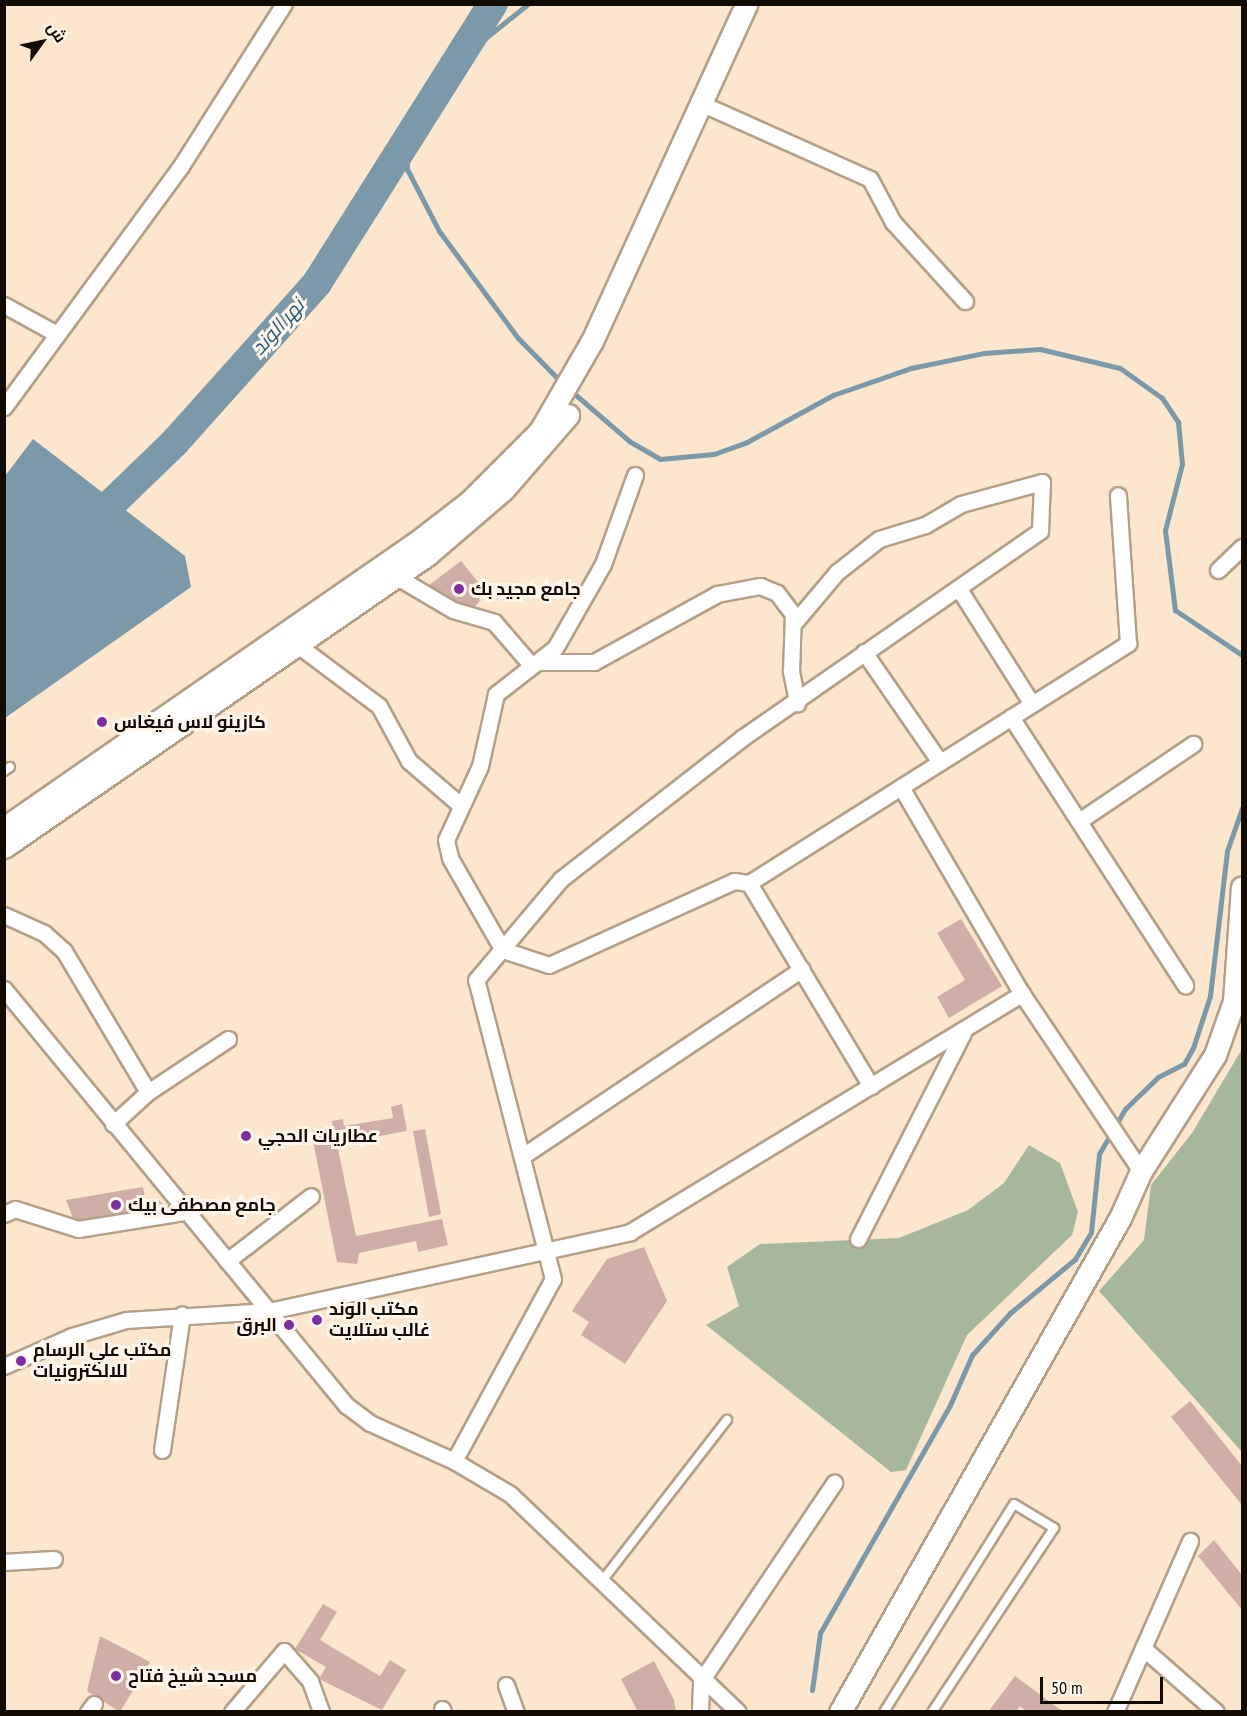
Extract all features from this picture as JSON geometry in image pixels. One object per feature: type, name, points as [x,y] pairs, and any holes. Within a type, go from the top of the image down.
[{"type":"main road","points":[[4,847],[300,646],[397,577],[496,497],[559,416],[579,377],[592,341],[698,102],[746,4]]},
{"type":"main road","points":[[4,828],[170,718],[444,522],[502,471],[559,416]]},
{"type":"main road","points":[[840,1712],[1120,1218],[1141,1171],[1199,1082],[1225,1030],[1234,1001],[1242,887]]},
{"type":"street","points":[[4,407],[181,166],[284,4]]},
{"type":"street","points":[[698,102],[870,179],[893,222],[965,301]]},
{"type":"street","points":[[4,305],[57,334]]},
{"type":"street","points":[[635,475],[603,564],[537,664],[496,694],[480,766],[459,804],[447,850],[503,950],[549,966],[734,881],[749,883],[1128,643],[1118,495]]},
{"type":"street","points":[[454,1461],[553,1279],[524,1155],[476,980],[561,879],[742,738],[797,703],[864,652],[959,589],[1040,531],[1042,483],[961,504],[925,525],[879,539],[837,572],[794,623]]},
{"type":"street","points":[[1218,570],[1242,547]]},
{"type":"street","points":[[397,577],[453,610],[494,622],[537,664],[594,662],[717,594],[741,587],[777,593],[794,623],[791,671],[797,703]]},
{"type":"street","points":[[959,589],[1032,704]]},
{"type":"street","points":[[300,646],[379,706],[409,761],[459,804]]},
{"type":"street","points":[[864,652],[940,762]]},
{"type":"street","points":[[1011,717],[1185,985]]},
{"type":"street","points":[[1078,821],[1193,744]]},
{"type":"street","points":[[901,787],[1022,994],[1141,1171]]},
{"type":"street","points":[[749,883],[871,1086]]},
{"type":"street","points":[[4,915],[44,933],[64,951],[148,1092]]},
{"type":"street","points":[[524,1155],[802,969]]},
{"type":"street","points":[[4,989],[184,1212],[346,1405],[370,1424],[454,1461],[510,1494],[602,1581],[700,1681],[738,1712]]},
{"type":"street","points":[[4,1366],[98,1327],[183,1314],[269,1311],[400,1278],[547,1252],[630,1232],[964,1032],[1022,994]]},
{"type":"street","points":[[858,1239],[964,1032]]},
{"type":"street","points":[[113,1124],[148,1092],[228,1039]]},
{"type":"street","points":[[227,1261],[311,1196]]},
{"type":"street","points":[[4,1214],[15,1209],[78,1229],[184,1212]]},
{"type":"street","points":[[162,1450],[183,1314]]},
{"type":"street","points":[[700,1712],[700,1681],[834,1483]]},
{"type":"street","points":[[1115,1712],[1190,1541]]},
{"type":"street","points":[[4,1562],[54,1559]]},
{"type":"street","points":[[1143,1648],[1216,1712]]},
{"type":"street","points":[[232,1712],[284,1651],[310,1682],[321,1712]]},
{"type":"street","points":[[506,1685],[516,1712]]},
{"type":"lane","points":[[602,1581],[727,1420]]},
{"type":"lane","points":[[884,1712],[1014,1504],[1054,1528],[932,1712]]},
{"type":"green space","points":[[1242,1049],[1242,1452],[1099,1291],[1144,1240],[1151,1185],[1192,1133]]},
{"type":"green space","points":[[1029,1145],[1060,1163],[1078,1212],[1072,1235],[967,1335],[906,1470],[891,1472],[706,1325],[739,1306],[727,1267],[760,1244],[899,1238],[968,1210],[1004,1183]]},
{"type":"water","points":[[33,439],[185,556],[191,587],[5,718],[5,476]]},
{"type":"building","name":"جامع مجيد بك","points":[[461,561],[487,593],[470,612],[455,608],[429,585]]},
{"type":"building","points":[[961,919],[1002,986],[949,1018],[937,997],[965,980],[937,933]]},
{"type":"building","points":[[402,1104],[407,1131],[337,1144],[356,1236],[442,1219],[448,1245],[418,1252],[416,1241],[359,1253],[357,1264],[337,1262],[311,1131],[333,1127],[332,1121],[343,1119],[344,1126],[393,1118],[391,1107]]},
{"type":"building","points":[[425,1129],[441,1214],[429,1217],[413,1131]]},
{"type":"building","name":"جامع مصطفى بيك","points":[[143,1187],[146,1202],[159,1200],[166,1208],[74,1221],[66,1200]]},
{"type":"building","points":[[644,1247],[667,1301],[625,1364],[581,1335],[589,1322],[572,1311],[607,1259]]},
{"type":"building","points":[[1190,1401],[1242,1466],[1242,1505],[1171,1417]]},
{"type":"building","points":[[1214,1540],[1242,1575],[1242,1610],[1198,1556]]},
{"type":"building","points":[[323,1604],[337,1612],[320,1640],[380,1676],[390,1660],[406,1670],[382,1710],[319,1679],[326,1667],[295,1649]]},
{"type":"building","name":"مسجد شيخ فتاح","points":[[100,1636],[150,1662],[120,1712],[87,1691]]},
{"type":"building","points":[[654,1661],[674,1700],[676,1712],[638,1712],[621,1679]]},
{"type":"building","points":[[1015,1676],[1058,1708],[1067,1712],[1027,1712],[1020,1706],[1016,1712],[988,1712]]},
{"type":"waterway","name":"نهر الوند","points":[[85,529],[175,442],[317,283],[493,4]]},
{"type":"waterway","points":[[448,68],[528,4]]},
{"type":"waterway","points":[[408,135],[407,169],[439,231],[518,338],[563,384]]},
{"type":"waterway","points":[[570,390],[629,441],[660,459],[714,454],[747,442],[833,395],[911,368],[984,353],[1040,349],[1120,368],[1162,398],[1178,422],[1182,464],[1165,530],[1175,610],[1242,655]]},
{"type":"waterway","points":[[812,1690],[820,1633],[950,1405],[972,1355],[1010,1313],[1075,1259],[1091,1232],[1099,1154],[1125,1109],[1158,1077],[1184,1064],[1193,1048],[1210,996],[1227,851],[1242,808]]},
{"type":"place","name":"جامع مجيد بك","points":[[459,589]]},
{"type":"place","name":"كازينو لاس فيغاس","points":[[102,722]]},
{"type":"place","name":"عطاريات الحجي","points":[[246,1136]]},
{"type":"place","name":"جامع مصطفى بيك","points":[[116,1205]]},
{"type":"place","name":"مكتب الوند غالب ستلايت","points":[[317,1320]]},
{"type":"place","name":"البرق","points":[[289,1325]]},
{"type":"place","name":"مكتب علي الرسام للالكترونيات","points":[[21,1361]]},
{"type":"place","name":"مسجد شيخ فتاح","points":[[116,1676]]}]
